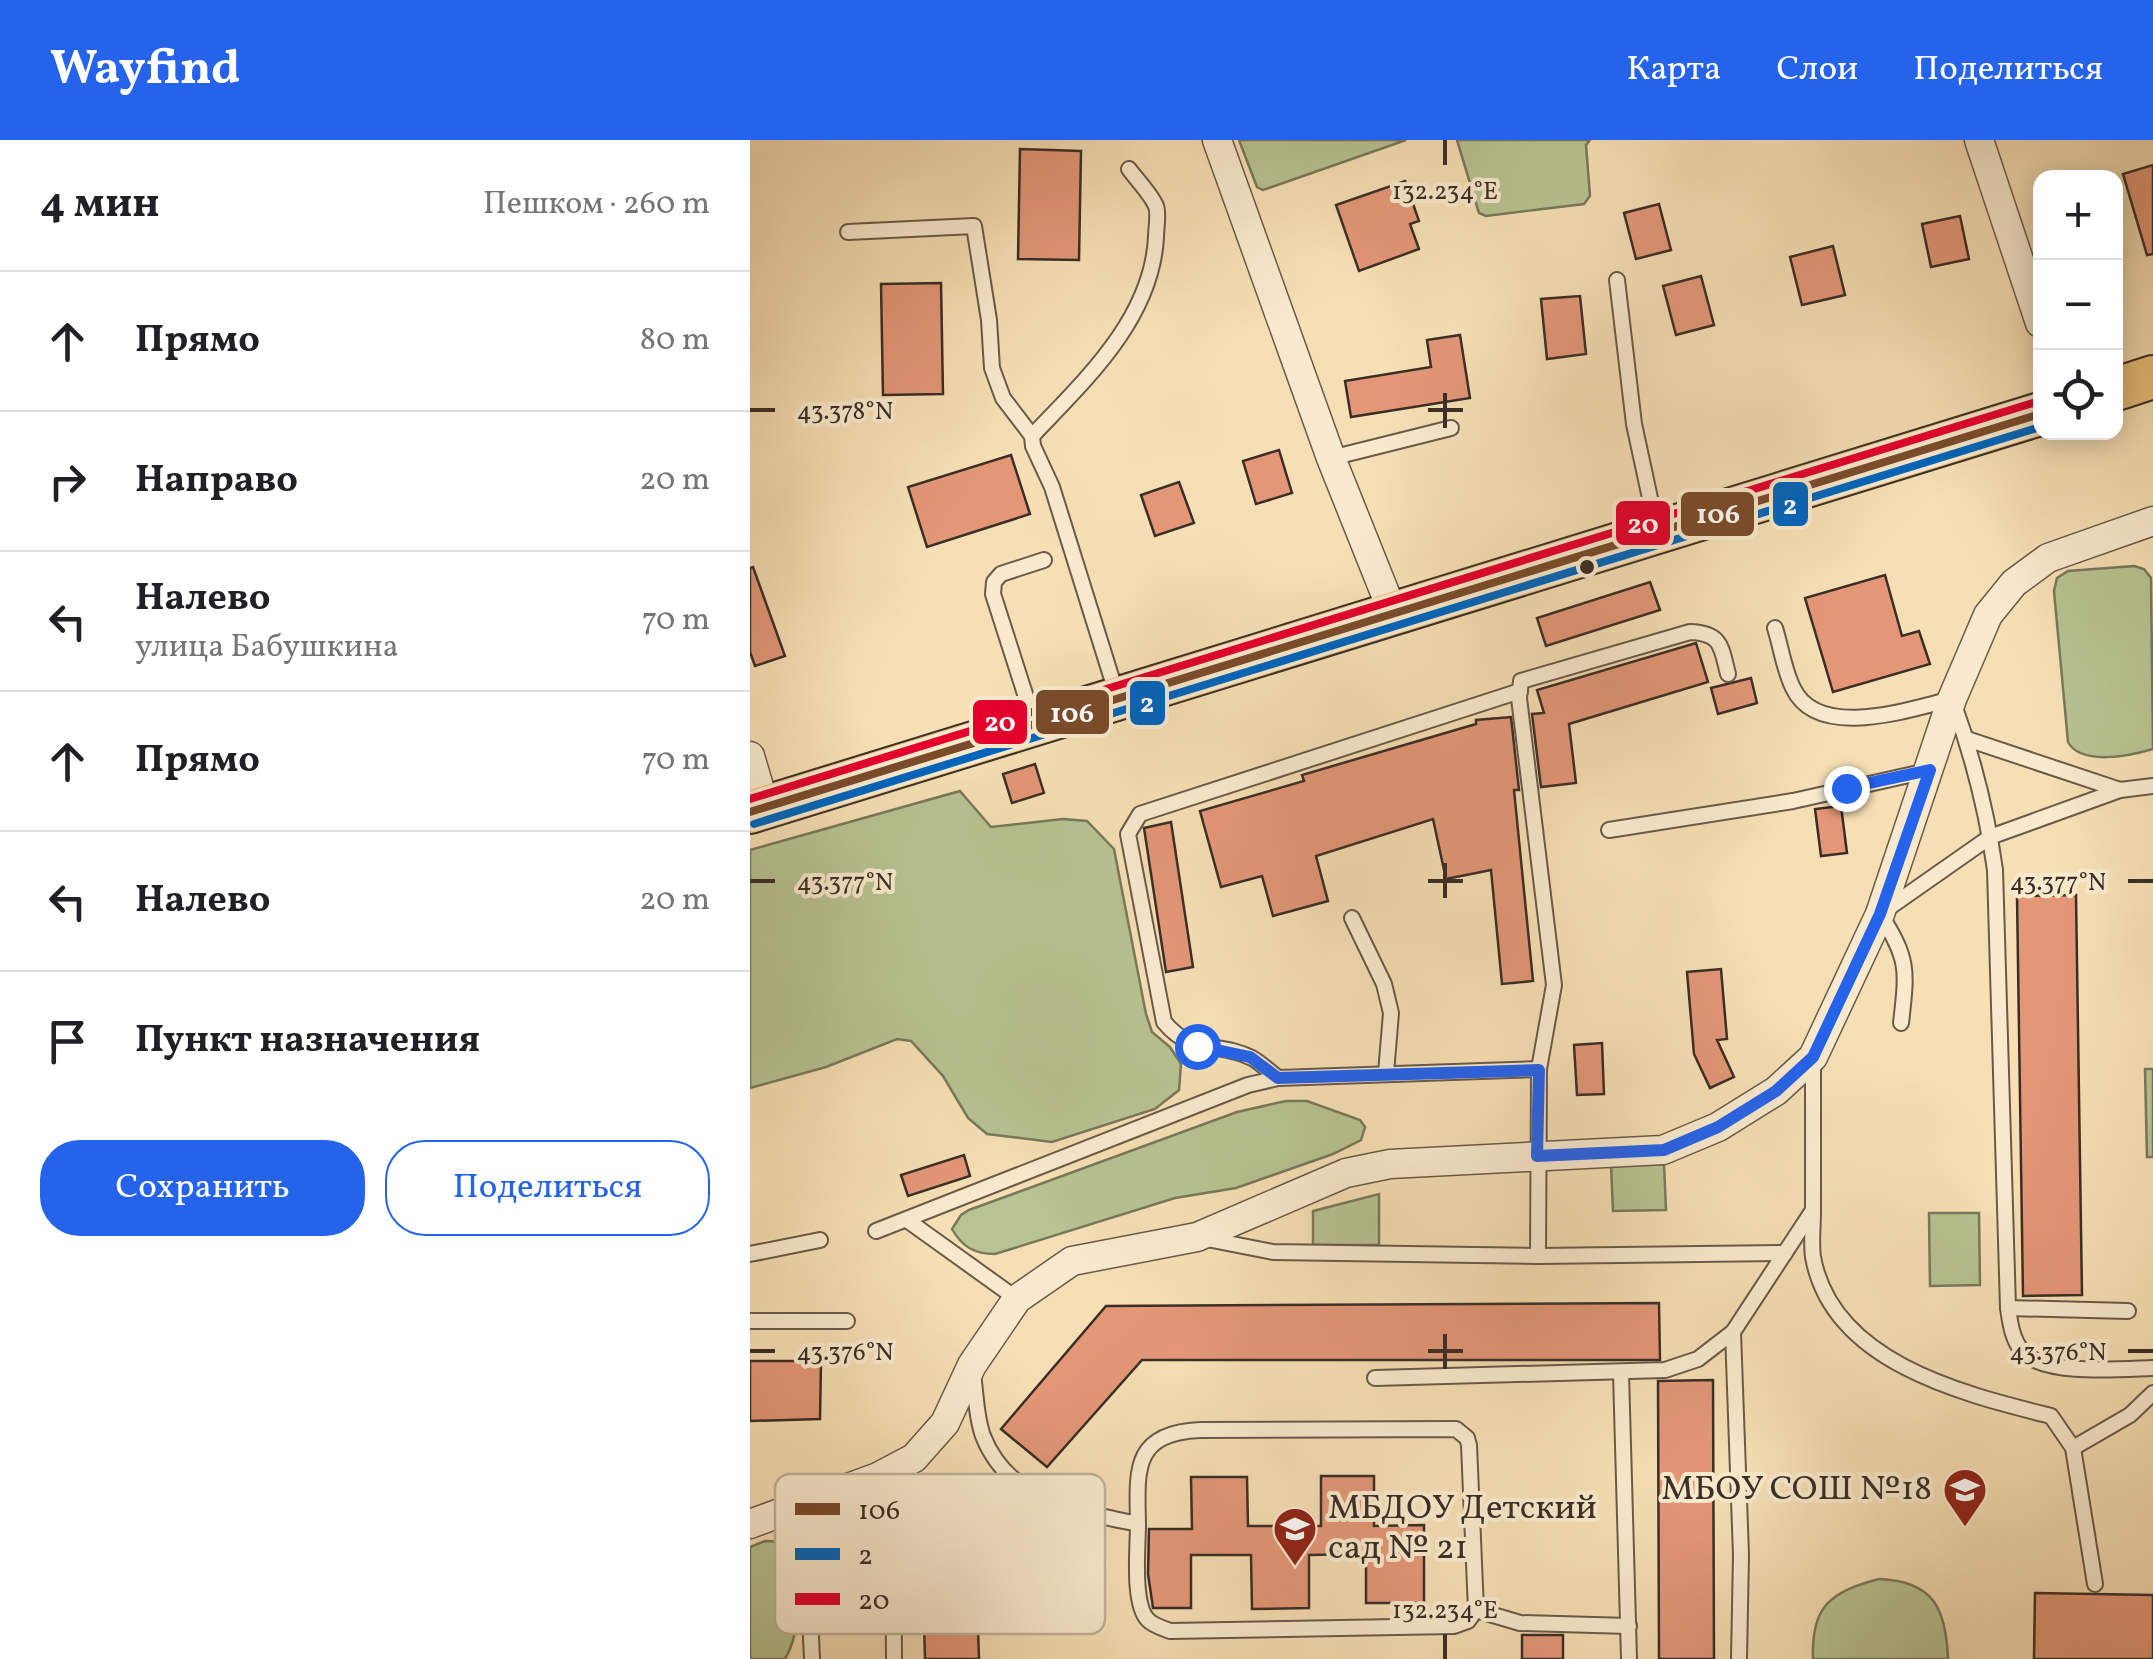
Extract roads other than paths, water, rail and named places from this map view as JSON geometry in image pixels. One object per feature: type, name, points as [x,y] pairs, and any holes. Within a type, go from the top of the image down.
[{"type":"main road","points":[[2123,387],[2153,377]]},
{"type":"main road","points":[[758,809],[2033,416]]},
{"type":"street","points":[[1217,140],[1331,458],[1393,613]]},
{"type":"street","points":[[1979,140],[2033,303]]},
{"type":"street","points":[[884,1474],[914,1458],[946,1423],[972,1366],[1018,1299],[1072,1261],[1197,1236],[1346,1174],[1390,1164],[1664,1150],[1732,1118],[1776,1091],[1813,1057],[1880,914],[1952,699],[1988,616],[2014,584],[2048,558],[2153,521]]},
{"type":"street","points":[[750,756],[758,809]]},
{"type":"street","points":[[750,1524],[775,1515]]},
{"type":"lane","points":[[1032,436],[1101,360],[1134,314],[1143,292],[1155,256],[1157,208],[1129,169]]},
{"type":"lane","points":[[848,232],[974,226],[989,320],[992,368],[1003,398],[1032,436],[1052,486],[1118,697]]},
{"type":"lane","points":[[1617,280],[1634,424],[1657,532]]},
{"type":"lane","points":[[1331,458],[1451,428]]},
{"type":"lane","points":[[1034,723],[993,594],[994,582],[1001,574],[1044,560]]},
{"type":"lane","points":[[1775,628],[1794,689],[1806,706],[1864,720],[1952,699],[1967,739],[1990,836],[2008,1308],[2014,1337],[2022,1351],[2044,1365],[2153,1368]]},
{"type":"lane","points":[[1538,1256],[1539,1070],[1554,974],[1521,681],[1690,632],[1708,632],[1717,640],[1728,674]]},
{"type":"lane","points":[[1278,1078],[1250,1057],[1178,1038],[1164,1022],[1128,834],[1140,814],[1520,691]]},
{"type":"lane","points":[[1967,739],[2120,790]]},
{"type":"lane","points":[[1609,830],[1794,801],[1930,770]]},
{"type":"lane","points":[[1901,1023],[1907,975],[1901,948],[1880,914],[1990,836],[2120,790],[2153,786]]},
{"type":"lane","points":[[1352,918],[1384,984],[1391,1012],[1386,1073]]},
{"type":"lane","points":[[1813,1057],[1813,1257],[1822,1284],[1835,1308],[1877,1353],[1910,1372],[2051,1416],[2073,1448],[2095,1584]]},
{"type":"lane","points":[[876,1231],[1248,1086],[1278,1078],[1539,1070]]},
{"type":"lane","points":[[1375,1378],[1621,1373],[1682,1367],[1733,1332],[1813,1210]]},
{"type":"lane","points":[[907,1220],[1018,1299]]},
{"type":"lane","points":[[1197,1236],[1273,1252],[1784,1254]]},
{"type":"lane","points":[[750,1254],[820,1240]]},
{"type":"lane","points":[[2008,1308],[2128,1311]]},
{"type":"lane","points":[[750,1321],[846,1321]]},
{"type":"lane","points":[[1733,1332],[1739,1659]]},
{"type":"lane","points":[[972,1366],[982,1432],[994,1458],[1008,1474]]},
{"type":"lane","points":[[1621,1373],[1629,1659]]},
{"type":"lane","points":[[2073,1448],[2130,1415],[2153,1392]]},
{"type":"lane","points":[[1456,1429],[1469,1445],[1476,1610],[1468,1621],[1454,1626],[1170,1631],[1147,1620],[1139,1601],[1138,1524],[1136,1470],[1148,1450],[1172,1434],[1200,1430],[1456,1429]]},
{"type":"lane","points":[[907,1474],[914,1458]]},
{"type":"lane","points":[[1105,1516],[1138,1524]]},
{"type":"lane","points":[[1476,1610],[1520,1623],[1629,1626]]},
{"type":"lane","points":[[811,1634],[812,1659]]},
{"type":"lane","points":[[894,1634],[894,1659]]},
{"type":"place","name":"МБОУ СОШ №18","points":[[1965,1528]]},
{"type":"place","name":"МБДОУ Детский сад № 21","points":[[1295,1567]]}]
